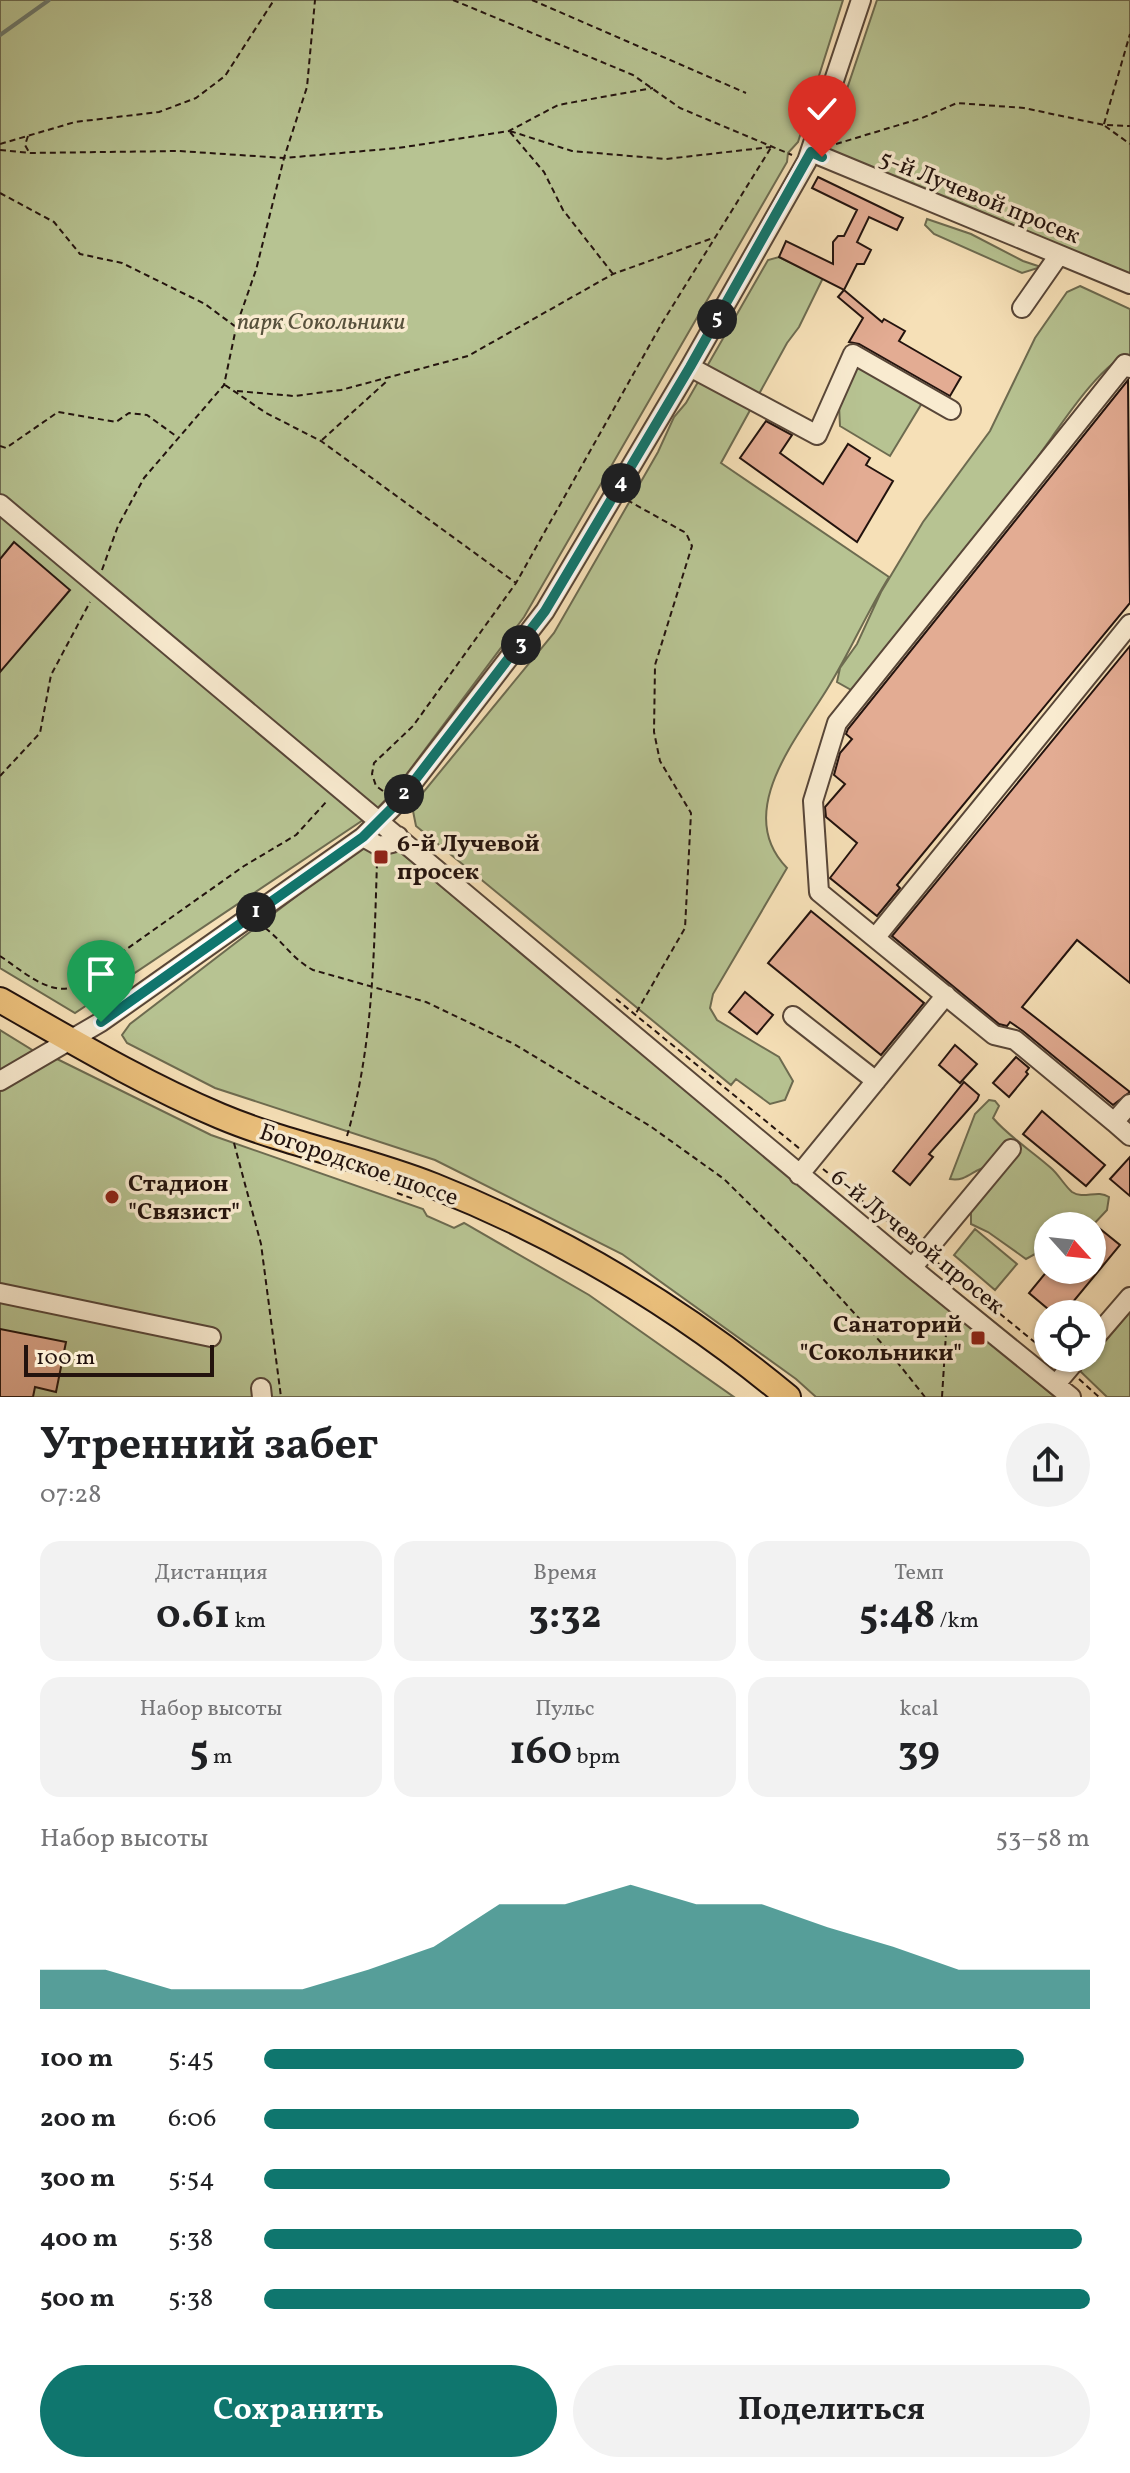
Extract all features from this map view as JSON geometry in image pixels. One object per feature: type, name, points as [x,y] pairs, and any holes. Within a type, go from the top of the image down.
[{"type":"main road","name":"Богородское шоссе","points":[[0,1000],[69,1039],[221,1116],[386,1168],[504,1217],[638,1288],[726,1348],[788,1397]]},
{"type":"street","points":[[0,1081],[101,1022],[363,837],[381,821],[519,649],[545,611],[818,150],[861,0]]},
{"type":"street","name":"5-й Лучевой просек","points":[[818,150],[1130,284]]},
{"type":"street","points":[[1022,308],[1059,255]]},
{"type":"street","points":[[690,367],[817,435],[853,354],[951,410]]},
{"type":"street","points":[[1130,368],[1125,364],[837,723],[813,801],[819,892],[994,1035],[1015,1040],[1130,1136]]},
{"type":"street","name":"6-й Лучевой просек","points":[[0,504],[100,579],[339,787],[799,1175],[1071,1397]]},
{"type":"street","points":[[875,938],[1130,624]]},
{"type":"street","points":[[363,837],[379,846],[392,843],[398,836]]},
{"type":"street","points":[[799,1175],[946,995]]},
{"type":"street","points":[[793,1016],[876,1081]]},
{"type":"street","points":[[1114,1122],[1130,1104]]},
{"type":"street","points":[[912,1268],[1011,1149]]},
{"type":"street","points":[[0,1293],[211,1337]]},
{"type":"street","points":[[1106,1325],[1130,1297]]},
{"type":"street","points":[[1056,1384],[1066,1372]]},
{"type":"path","points":[[0,144],[75,122],[159,112],[196,98],[225,76],[274,0]]},
{"type":"path","points":[[0,776],[40,733],[51,675],[100,579],[118,526],[144,478],[176,436],[224,385],[236,327],[256,270],[284,158],[307,87],[315,0]]},
{"type":"path","points":[[453,0],[633,75],[680,108],[788,153]]},
{"type":"path","points":[[532,0],[746,93]]},
{"type":"path","points":[[1104,125],[1130,34]]},
{"type":"path","points":[[0,150],[30,153],[179,151],[284,158],[398,148],[509,131],[558,105],[653,88]]},
{"type":"path","points":[[818,150],[922,118],[957,103],[1024,108],[1104,125],[1130,126]]},
{"type":"path","points":[[1104,125],[1130,144]]},
{"type":"path","points":[[509,131],[572,151],[666,159],[772,146]]},
{"type":"path","points":[[509,131],[544,172],[563,210],[613,274]]},
{"type":"path","points":[[28,136],[25,145],[30,153]]},
{"type":"path","points":[[388,795],[376,786],[372,774],[374,763],[413,726],[516,583],[662,323],[772,146]]},
{"type":"path","points":[[0,193],[54,222],[80,254],[122,263],[205,304],[236,327]]},
{"type":"path","points":[[237,391],[294,396],[389,379],[468,356],[613,274],[714,238]]},
{"type":"path","points":[[321,441],[389,379]]},
{"type":"path","points":[[224,385],[266,413],[321,441],[516,583]]},
{"type":"path","points":[[0,446],[6,448],[58,412],[116,422],[129,413],[147,415],[176,436]]},
{"type":"path","points":[[627,500],[686,533],[692,546],[655,665],[654,732],[660,761],[691,813],[685,928],[635,1014]]},
{"type":"path","points":[[367,792],[376,786]]},
{"type":"path","points":[[0,956],[51,987],[62,991],[73,987],[244,866],[296,835],[339,787]]},
{"type":"path","points":[[347,1136],[357,1104],[373,987],[378,856]]},
{"type":"path","points":[[259,924],[280,938],[296,961],[313,970],[426,1002],[514,1044],[650,1126],[724,1179],[804,1258],[886,1348],[925,1397]]},
{"type":"path","points":[[611,995],[1034,1342]]},
{"type":"path","points":[[233,1140],[261,1244],[281,1397]]},
{"type":"path","points":[[942,1397],[948,1299]]},
{"type":"green space","name":"парк Сокольники","points":[[0,0],[843,0],[798,142],[788,153],[787,162],[524,617],[394,791],[372,814],[75,1013],[0,968]]},
{"type":"green space","points":[[877,0],[1130,0],[1130,277],[826,151]]},
{"type":"green space","points":[[927,219],[971,234],[1041,267],[1022,273],[934,234],[925,225]]},
{"type":"green space","points":[[779,257],[823,278],[799,327],[787,343],[721,463],[889,577],[776,775],[768,799],[766,823],[772,846],[787,868],[713,994],[710,1008],[717,1020],[779,1057],[793,1081],[785,1100],[770,1104],[736,1079],[731,1085],[416,826],[412,806],[554,633],[658,452],[674,417],[686,403],[768,260]]},
{"type":"green space","points":[[1080,286],[1130,309],[1130,355],[1110,366],[1088,389],[979,534],[853,691],[837,682],[840,668],[857,644],[881,592],[923,522],[990,431],[1035,338],[1067,292]]},
{"type":"green space","points":[[857,366],[922,403],[890,456],[840,426],[839,405]]},
{"type":"green space","points":[[363,845],[394,847],[1055,1397],[816,1397],[796,1379],[622,1254],[435,1160],[215,1088],[127,1043],[122,1035],[130,1024]]},
{"type":"green space","points":[[0,1030],[47,1059],[51,1056],[211,1135],[423,1209],[427,1216],[454,1228],[464,1223],[589,1295],[734,1397],[0,1397]]},
{"type":"green space","points":[[989,1100],[995,1101],[999,1106],[993,1118],[1051,1168],[1072,1192],[1109,1197],[1107,1210],[1034,1212],[1034,1255],[1026,1259],[971,1224],[971,1210],[987,1167],[961,1179],[950,1179],[975,1114]]},
{"type":"green space","points":[[975,1229],[1017,1264],[995,1290],[954,1255]]},
{"type":"green space","points":[[1130,1312],[1130,1397],[1107,1397],[1081,1372],[1106,1372],[1106,1340]]},
{"type":"building","points":[[818,177],[903,218],[897,230],[869,217],[857,242],[871,250],[864,264],[857,264],[844,290],[779,257],[786,241],[833,264],[833,242],[838,236],[844,236],[857,210],[812,188]]},
{"type":"building","points":[[844,290],[882,322],[884,319],[905,331],[899,341],[961,377],[950,396],[859,344],[849,342],[863,318],[838,297]]},
{"type":"building","points":[[1128,380],[1130,603],[897,885],[900,888],[877,916],[830,878],[857,843],[826,817],[825,807],[845,784],[834,775],[840,753],[852,739],[846,734],[848,729]]},
{"type":"building","points":[[766,421],[792,435],[780,453],[823,484],[848,444],[870,458],[866,465],[893,481],[857,542],[740,458]]},
{"type":"building","points":[[14,542],[70,590],[0,672],[0,559]]},
{"type":"building","points":[[1130,646],[1130,983],[1077,940],[1022,1007],[1130,1092],[1113,1105],[1023,1031],[1010,1022],[1007,1026],[999,1024],[892,936]]},
{"type":"building","points":[[811,911],[924,1003],[881,1055],[768,963]]},
{"type":"building","points":[[745,992],[773,1015],[757,1034],[729,1012]]},
{"type":"building","points":[[955,1045],[977,1064],[960,1083],[939,1065]]},
{"type":"building","points":[[1016,1057],[1029,1068],[1028,1074],[1009,1097],[993,1083]]},
{"type":"building","points":[[964,1082],[979,1095],[977,1100],[929,1154],[933,1157],[910,1185],[893,1171]]},
{"type":"building","points":[[1042,1111],[1105,1165],[1086,1186],[1023,1134]]},
{"type":"building","points":[[1130,1157],[1130,1196],[1110,1179]]},
{"type":"building","points":[[1106,1234],[1120,1245],[1106,1262]]},
{"type":"building","points":[[1036,1284],[1088,1284],[1075,1300],[1037,1300],[1029,1293]]},
{"type":"building","points":[[0,1329],[66,1342],[56,1392],[35,1387],[33,1397],[0,1397]]},
{"type":"waterway","points":[[0,35],[49,0]]},
{"type":"place","name":"6-й Лучевой просек","points":[[381,857]]},
{"type":"place","name":"Стадион \"Связист\"","points":[[112,1197]]},
{"type":"place","name":"Санаторий \"Сокольники\"","points":[[978,1338]]},
{"type":"route","points":[[101,1022],[363,837],[398,802],[519,649],[545,611],[690,367],[811,152],[822,157]]}]
